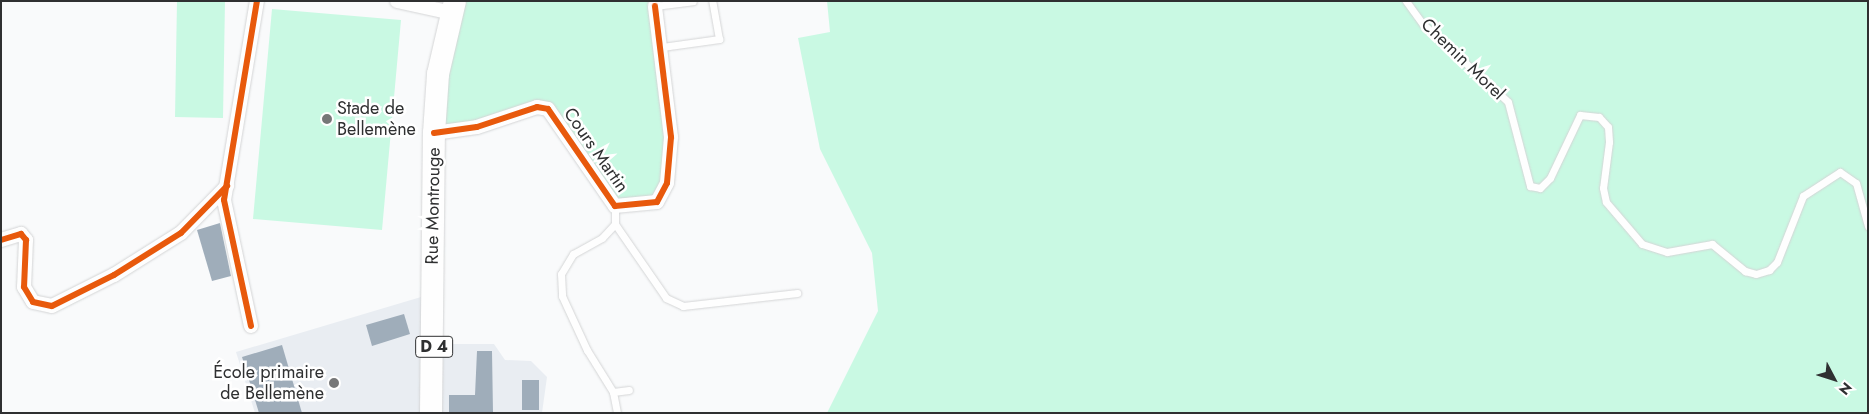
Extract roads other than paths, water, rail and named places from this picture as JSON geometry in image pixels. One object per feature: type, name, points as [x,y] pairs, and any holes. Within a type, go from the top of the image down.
[{"type":"main road","name":"Rue Montrouge","points":[[431,413],[434,133],[438,74],[454,7]]},
{"type":"street","points":[[251,326],[224,200],[257,1]]},
{"type":"street","points":[[396,1],[454,7]]},
{"type":"street","name":"Cours Martin","points":[[434,133],[477,127],[537,107],[548,109],[615,206],[657,202],[667,183],[671,137],[662,47],[655,6]]},
{"type":"street","points":[[1,240],[21,234],[26,240],[24,287],[33,302],[52,306],[114,275],[181,233],[227,186]]},
{"type":"lane","points":[[655,6],[693,1]]},
{"type":"lane","points":[[662,47],[719,39],[712,1]]},
{"type":"lane","name":"Chemin Morel","points":[[1406,1],[1423,24],[1508,102],[1530,186],[1540,188],[1550,178],[1580,115],[1599,117],[1608,135],[1606,202],[1642,244],[1667,252],[1712,244],[1746,271],[1756,274],[1768,270],[1777,262],[1804,196],[1840,172],[1856,183],[1868,226]]},
{"type":"lane","points":[[615,206],[615,224],[666,298],[683,306],[797,293]]},
{"type":"lane","points":[[615,224],[602,238],[573,254],[561,274],[562,296],[587,350],[613,392],[616,413]]},
{"type":"lane","points":[[613,392],[629,390]]},
{"type":"place","name":"Stade de Bellemène","points":[[327,119]]},
{"type":"place","name":"École primaire de Bellemène","points":[[334,383]]}]
